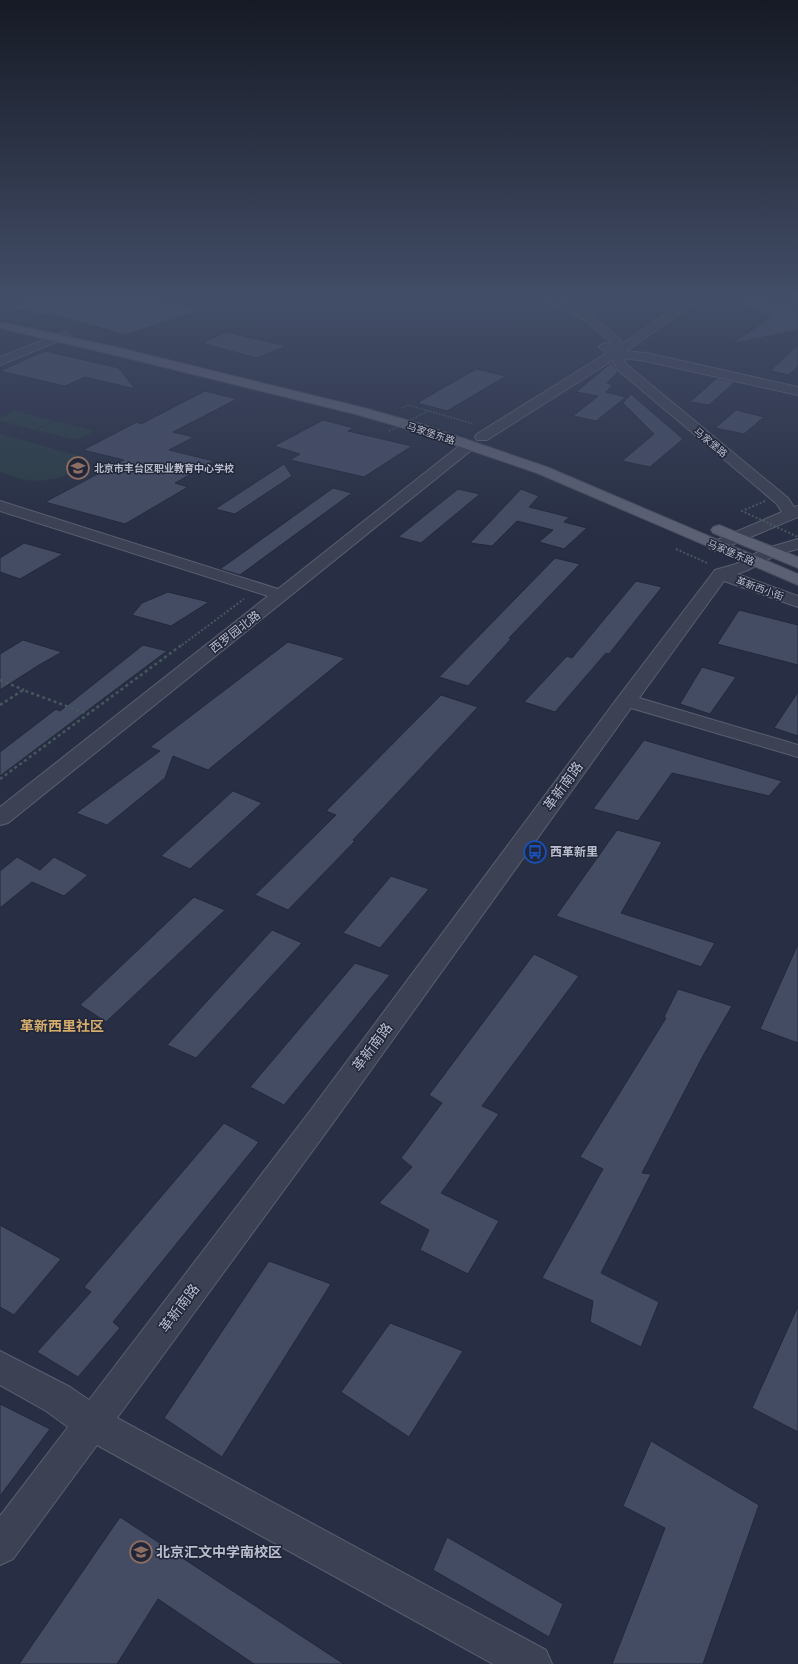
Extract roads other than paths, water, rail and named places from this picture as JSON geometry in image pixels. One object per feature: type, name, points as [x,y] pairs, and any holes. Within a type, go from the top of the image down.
[{"type":"main road","name":"马家堡东路","points":[[218,376],[561,464]]},
{"type":"main road","name":"马家堡东路","points":[[476,441],[716,546],[798,563]]},
{"type":"main road","name":"马家堡东路","points":[[708,526],[735,538],[798,580]]},
{"type":"street","name":"西罗园北路","points":[[0,818],[476,441],[581,376]]},
{"type":"street","name":"马家堡路","points":[[632,376],[795,512]]},
{"type":"street","points":[[729,376],[798,391]]},
{"type":"street","points":[[0,506],[281,595]]},
{"type":"street","points":[[716,546],[795,512]]},
{"type":"street","points":[[714,569],[798,544]]},
{"type":"street","name":"革新西小街","points":[[714,569],[798,602]]},
{"type":"street","name":"革新南路","points":[[0,1546],[93,1424],[414,990],[626,700],[714,569]]},
{"type":"street","points":[[626,700],[798,751]]},
{"type":"street","points":[[0,1367],[58,1399],[93,1424],[532,1664]]},
{"type":"place","name":"北京市丰台区职业教育中心学校","points":[[78,468]]},
{"type":"place","name":"西革新里","points":[[535,852]]},
{"type":"place","name":"北京汇文中学南校区","points":[[141,1552]]},
{"type":"district","name":"革新西里社区","points":[[62,1026]]}]
